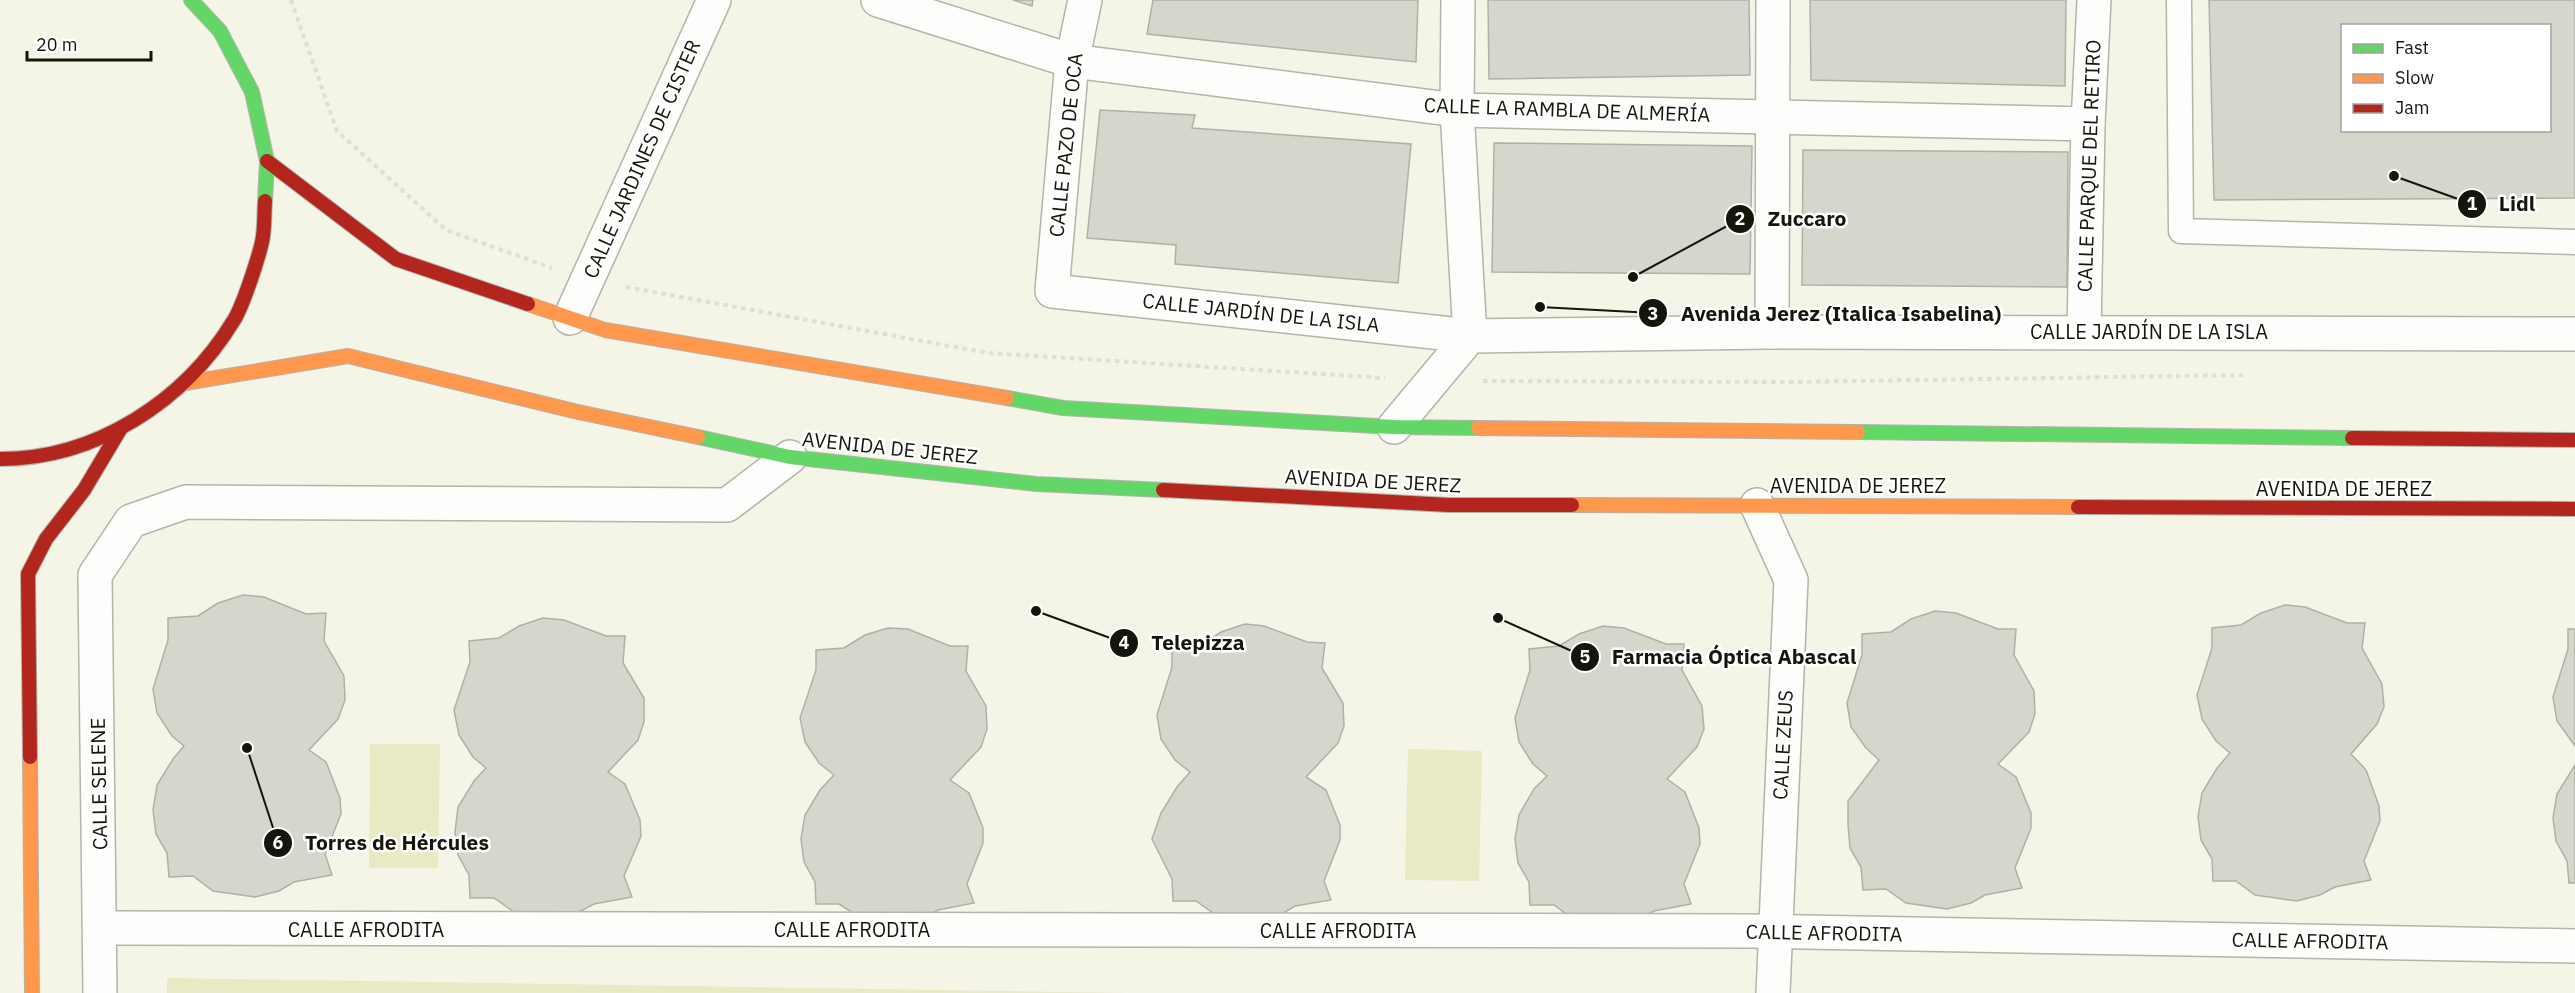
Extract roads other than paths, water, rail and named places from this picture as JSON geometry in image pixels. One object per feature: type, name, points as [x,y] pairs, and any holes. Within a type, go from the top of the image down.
[{"type":"main road","points":[[0,459],[26,459],[75,448],[134,422],[185,383],[235,319],[262,242],[267,161],[252,92],[220,31],[191,0]]},
{"type":"main road","points":[[217,10],[220,31]]},
{"type":"main road","points":[[267,161],[396,259],[605,330],[1063,408],[1394,427],[2575,440]]},
{"type":"main road","name":"AVENIDA DE JEREZ","points":[[185,383],[348,356],[578,412],[790,457],[1036,484],[1449,505],[2575,509]]},
{"type":"main road","points":[[32,993],[28,574],[46,539],[84,489],[121,428]]},
{"type":"street","name":"CALLE JARDINES DE CISTER","points":[[570,318],[714,0]]},
{"type":"street","name":"CALLE LA RAMBLA DE ALMERÍA","points":[[878,0],[1072,61],[1457,110],[2088,124]]},
{"type":"street","name":"CALLE PAZO DE OCA","points":[[1052,291],[1072,61],[1085,0]]},
{"type":"street","points":[[1394,427],[1470,336],[1457,110],[1458,0]]},
{"type":"street","points":[[1772,332],[1773,0]]},
{"type":"street","name":"CALLE PARQUE DEL RETIRO","points":[[2084,332],[2088,124],[2094,0]]},
{"type":"street","name":"CALLE JARDÍN DE LA ISLA","points":[[1052,291],[1470,336],[1772,332],[2575,334]]},
{"type":"street","name":"CALLE SELENE","points":[[100,993],[95,574],[131,521],[186,502],[727,505],[790,457]]},
{"type":"street","name":"CALLE ZEUS","points":[[1757,505],[1791,580],[1773,993]]},
{"type":"street","name":"CALLE AFRODITA","points":[[101,928],[1775,932],[2575,946]]},
{"type":"lane","points":[[2179,0],[2181,231],[2575,242]]},
{"type":"place","name":"Lidl","points":[[2394,176]]},
{"type":"place","name":"Zuccaro","points":[[1633,277]]},
{"type":"place","name":"Avenida Jerez (Italica Isabelina)","points":[[1540,307]]},
{"type":"place","name":"Telepizza","points":[[1036,611]]},
{"type":"place","name":"Farmacia Óptica Abascal","points":[[1498,618]]},
{"type":"place","name":"Torres de Hércules","points":[[247,748]]}]
